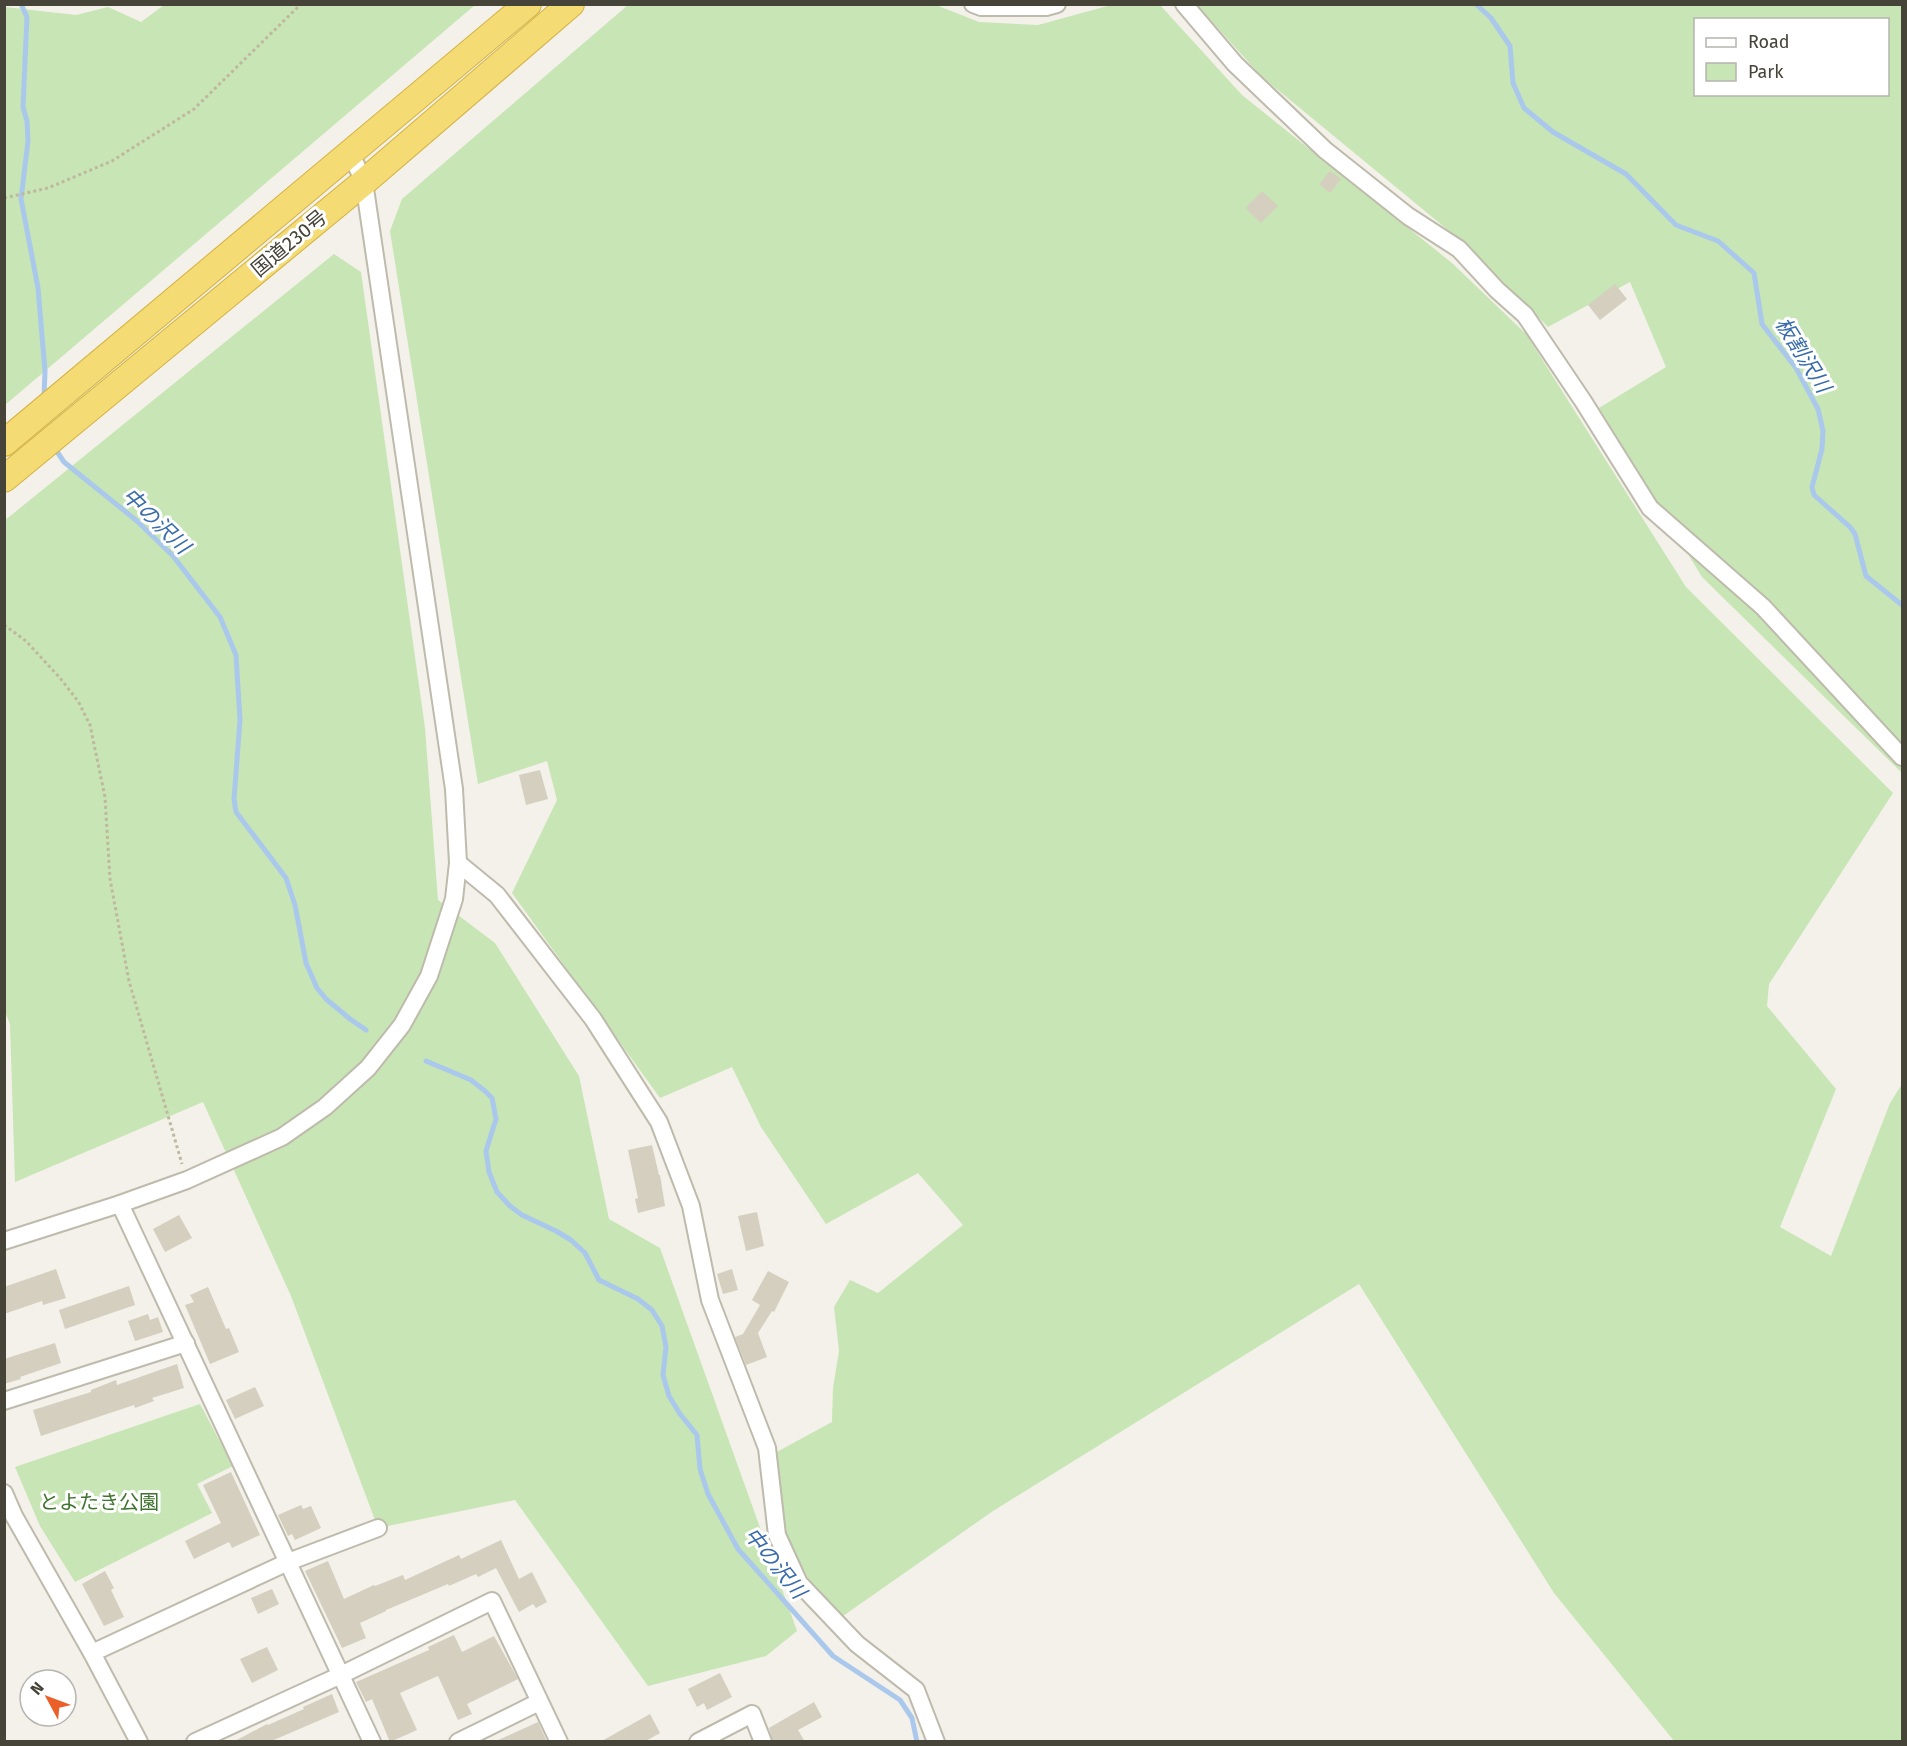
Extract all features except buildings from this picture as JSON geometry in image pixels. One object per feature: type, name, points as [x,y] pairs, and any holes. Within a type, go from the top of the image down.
[{"type":"highway","name":"国道230号","points":[[4,443],[528,4]]},
{"type":"highway","name":"国道230号","points":[[4,479],[364,182],[571,4]]},
{"type":"street","points":[[973,4],[981,7],[1046,7],[1057,4]]},
{"type":"street","points":[[1184,4],[1235,64],[1325,150],[1408,216],[1459,249],[1497,290],[1526,315],[1565,372],[1650,508],[1763,607],[1902,757]]},
{"type":"street","points":[[4,1241],[187,1180],[282,1137],[325,1107],[368,1068],[402,1025],[429,976],[454,899],[458,863],[454,789],[364,182],[351,154]]},
{"type":"street","points":[[458,863],[497,895],[592,1019],[660,1122],[691,1206],[710,1300],[767,1448],[777,1535],[799,1583],[857,1644],[916,1690],[936,1742]]},
{"type":"street","points":[[120,1204],[372,1742]]},
{"type":"street","points":[[4,1401],[186,1342]]},
{"type":"street","points":[[4,1493],[14,1516],[92,1653],[139,1742]]},
{"type":"street","points":[[92,1653],[288,1562],[378,1528]]},
{"type":"street","points":[[195,1742],[341,1675],[492,1601],[560,1742]]},
{"type":"street","points":[[458,1742],[539,1702]]},
{"type":"street","points":[[698,1742],[752,1714],[764,1742]]},
{"type":"path","points":[[4,198],[48,188],[112,161],[194,109],[301,4]]},
{"type":"path","points":[[4,625],[26,641],[60,678],[78,702],[90,725],[105,797],[110,879],[129,981],[187,1180]]},
{"type":"green space","points":[[164,5],[475,5],[5,405],[5,7],[76,15],[108,7],[141,22]]},
{"type":"green space","points":[[628,5],[936,5],[979,22],[1038,25],[1111,5],[1160,5],[1242,95],[1452,263],[1526,334],[1686,587],[1893,793],[1769,984],[1767,1006],[1836,1089],[1780,1227],[1831,1256],[1890,1103],[1902,1084],[1902,1741],[1674,1741],[1554,1593],[1359,1284],[993,1511],[843,1616],[808,1578],[784,1532],[773,1454],[832,1422],[833,1388],[839,1351],[834,1307],[850,1280],[878,1293],[963,1225],[918,1173],[826,1224],[761,1127],[732,1067],[660,1098],[512,893],[557,800],[547,761],[478,784],[390,231],[402,199]]},
{"type":"green space","points":[[1197,5],[1902,5],[1902,773],[1702,577],[1599,408],[1666,367],[1630,282],[1548,327],[1465,244],[1261,76]]},
{"type":"green space","points":[[334,254],[361,272],[425,728],[438,900],[495,943],[579,1076],[609,1219],[660,1248],[797,1631],[766,1656],[648,1686],[515,1500],[378,1528],[291,1296],[203,1102],[15,1182],[10,1024],[4,1009],[4,521]]},
{"type":"green space","name":"とよたき公園","points":[[200,1404],[233,1466],[197,1484],[212,1513],[75,1582],[40,1526],[15,1467]]},
{"type":"waterway","name":"中の沢川","points":[[21,4],[27,17],[23,107],[27,121],[28,141],[21,199],[38,288],[45,371],[44,397]]},
{"type":"waterway","name":"板割沢川","points":[[1476,4],[1491,18],[1510,46],[1513,83],[1524,108],[1553,132],[1626,174],[1676,225],[1718,241],[1754,273],[1762,324],[1796,368],[1818,409],[1823,431],[1822,449],[1812,487],[1814,495],[1855,534],[1866,576],[1902,605]]},
{"type":"waterway","name":"中の沢川","points":[[54,447],[64,462],[137,521],[173,556],[220,617],[236,655],[240,720],[234,799],[236,812],[286,878],[295,905],[306,963],[317,988],[326,999],[366,1030]]},
{"type":"waterway","name":"中の沢川","points":[[426,1061],[471,1080],[492,1098],[496,1119],[486,1151],[489,1172],[497,1192],[522,1215],[571,1240],[585,1253],[599,1280],[638,1299],[652,1310],[662,1326],[666,1347],[663,1375],[669,1396],[697,1435],[700,1469],[708,1494],[738,1549],[833,1656],[900,1700],[912,1718],[917,1742]]}]
